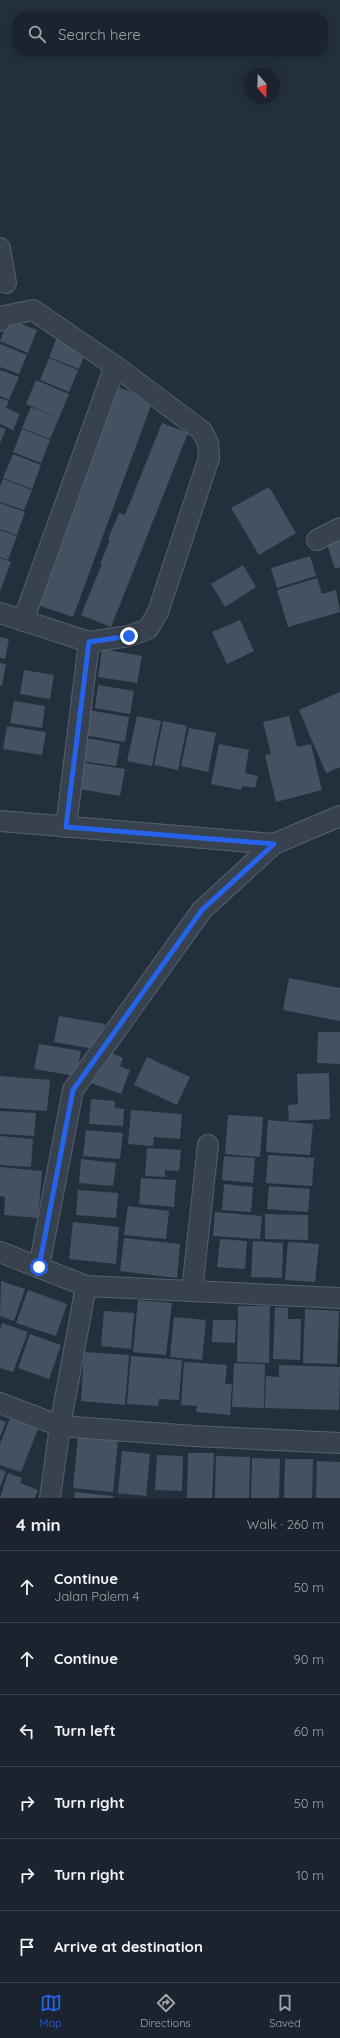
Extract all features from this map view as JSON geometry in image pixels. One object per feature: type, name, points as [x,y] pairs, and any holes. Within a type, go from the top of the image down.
[{"type":"street","points":[[0,248],[6,283]]},
{"type":"street","points":[[0,321],[4,316],[33,310],[115,366],[202,431],[208,443],[209,458],[158,612],[148,629],[129,636],[89,642],[0,614]]},
{"type":"street","points":[[23,621],[115,366]]},
{"type":"street","points":[[317,540],[340,528]]},
{"type":"street","points":[[66,827],[89,642]]},
{"type":"street","points":[[39,1267],[73,1090],[202,910],[274,844],[340,816]]},
{"type":"street","points":[[0,821],[274,844]]},
{"type":"street","points":[[192,1291],[208,1145]]},
{"type":"street","points":[[0,1252],[86,1286],[340,1298]]},
{"type":"street","points":[[50,1498],[60,1426],[86,1286]]},
{"type":"street","points":[[0,1404],[60,1426],[194,1436],[340,1443]]},
{"type":"building","points":[[9,319],[37,330],[28,353],[0,341]]},
{"type":"building","points":[[57,337],[87,349],[79,369],[49,357]]},
{"type":"building","points":[[0,344],[27,355],[19,374],[0,367]]},
{"type":"building","points":[[49,358],[78,370],[69,392],[40,380]]},
{"type":"building","points":[[0,370],[19,377],[9,400],[0,396]]},
{"type":"building","points":[[36,380],[69,394],[59,418],[26,404]]},
{"type":"building","points":[[115,386],[153,400],[73,617],[35,604]]},
{"type":"building","points":[[0,398],[9,401],[6,408],[20,414],[13,430],[0,424]]},
{"type":"building","points":[[31,407],[59,418],[50,439],[22,428]]},
{"type":"building","points":[[162,423],[188,433],[111,627],[81,615],[102,564],[100,564],[110,540],[108,539],[119,513],[125,515]]},
{"type":"building","points":[[0,427],[6,429],[0,443]]},
{"type":"building","points":[[22,429],[50,440],[41,463],[13,452]]},
{"type":"building","points":[[13,454],[41,465],[32,489],[3,478]]},
{"type":"building","points":[[3,479],[32,490],[24,510],[0,502],[0,487]]},
{"type":"building","points":[[269,487],[296,533],[259,555],[231,508]]},
{"type":"building","points":[[0,503],[25,512],[17,535],[0,529]]},
{"type":"building","points":[[0,530],[17,536],[8,560],[0,557]]},
{"type":"building","points":[[340,536],[340,567],[335,569],[326,541]]},
{"type":"building","points":[[310,556],[316,576],[277,588],[271,568]]},
{"type":"building","points":[[0,558],[11,562],[0,592]]},
{"type":"building","points":[[243,565],[256,587],[225,607],[211,584]]},
{"type":"building","points":[[317,578],[322,594],[336,590],[340,612],[288,627],[277,590]]},
{"type":"building","points":[[240,620],[254,651],[227,664],[212,632]]},
{"type":"building","points":[[0,637],[9,639],[5,659],[0,658]]},
{"type":"building","points":[[102,649],[142,656],[137,683],[98,677]]},
{"type":"building","points":[[0,663],[6,664],[2,686],[0,685]]},
{"type":"building","points":[[24,670],[54,675],[50,699],[20,694]]},
{"type":"building","points":[[98,685],[134,691],[130,714],[95,708]]},
{"type":"building","points":[[340,692],[340,767],[326,773],[299,710]]},
{"type":"building","points":[[14,701],[45,706],[42,728],[10,723]]},
{"type":"building","points":[[88,710],[129,717],[125,742],[84,735]]},
{"type":"building","points":[[137,716],[161,721],[152,766],[127,761]]},
{"type":"building","points":[[289,716],[297,747],[311,744],[322,790],[276,802],[265,755],[271,754],[263,722]]},
{"type":"building","points":[[163,721],[187,726],[178,770],[154,765]]},
{"type":"building","points":[[7,726],[46,732],[42,755],[3,749]]},
{"type":"building","points":[[189,728],[216,733],[208,772],[181,766]]},
{"type":"building","points":[[86,738],[120,744],[116,766],[82,761]]},
{"type":"building","points":[[219,744],[249,750],[245,773],[258,776],[255,788],[242,786],[241,790],[211,784]]},
{"type":"building","points":[[78,762],[125,769],[120,796],[74,788]]},
{"type":"building","points":[[289,978],[340,988],[340,1021],[283,1010]]},
{"type":"building","points":[[59,1016],[105,1024],[100,1050],[54,1042]]},
{"type":"building","points":[[318,1032],[340,1032],[340,1064],[317,1063]]},
{"type":"building","points":[[39,1044],[81,1051],[76,1076],[34,1069]]},
{"type":"building","points":[[109,1052],[123,1058],[120,1066],[130,1070],[121,1094],[91,1083],[100,1059]]},
{"type":"building","points":[[147,1057],[190,1077],[177,1105],[134,1085]]},
{"type":"building","points":[[329,1073],[330,1119],[289,1121],[288,1105],[298,1104],[297,1074]]},
{"type":"building","points":[[0,1076],[50,1080],[47,1111],[0,1108]]},
{"type":"building","points":[[91,1099],[115,1101],[115,1108],[124,1109],[123,1126],[89,1124]]},
{"type":"building","points":[[131,1110],[182,1114],[180,1139],[154,1137],[153,1146],[128,1144]]},
{"type":"building","points":[[0,1111],[36,1113],[34,1136],[0,1134]]},
{"type":"building","points":[[228,1115],[263,1117],[260,1157],[225,1154]]},
{"type":"building","points":[[268,1120],[313,1124],[310,1155],[266,1152]]},
{"type":"building","points":[[86,1130],[123,1133],[120,1159],[83,1156]]},
{"type":"building","points":[[0,1136],[33,1139],[31,1167],[0,1165]]},
{"type":"building","points":[[147,1148],[181,1150],[179,1171],[165,1170],[165,1177],[145,1176]]},
{"type":"building","points":[[268,1155],[314,1158],[312,1186],[266,1183]]},
{"type":"building","points":[[224,1156],[255,1158],[253,1183],[222,1180]]},
{"type":"building","points":[[81,1159],[116,1163],[113,1186],[79,1183]]},
{"type":"building","points":[[0,1167],[42,1171],[38,1218],[4,1215],[5,1197],[0,1196]]},
{"type":"building","points":[[141,1178],[176,1180],[174,1207],[139,1204]]},
{"type":"building","points":[[224,1184],[253,1187],[251,1212],[222,1210]]},
{"type":"building","points":[[269,1186],[310,1189],[308,1212],[267,1209]]},
{"type":"building","points":[[78,1190],[118,1193],[116,1218],[76,1215]]},
{"type":"building","points":[[128,1206],[169,1211],[166,1239],[124,1235]]},
{"type":"building","points":[[215,1212],[262,1216],[260,1239],[213,1236]]},
{"type":"building","points":[[265,1214],[308,1215],[308,1240],[265,1239]]},
{"type":"building","points":[[73,1222],[119,1227],[116,1264],[69,1259]]},
{"type":"building","points":[[124,1238],[180,1244],[177,1278],[120,1271]]},
{"type":"building","points":[[220,1239],[247,1241],[245,1269],[217,1267]]},
{"type":"building","points":[[253,1241],[283,1243],[282,1278],[251,1277]]},
{"type":"building","points":[[288,1242],[319,1244],[315,1282],[285,1280]]},
{"type":"building","points":[[1,1281],[25,1289],[14,1321],[0,1316]]},
{"type":"building","points":[[28,1290],[67,1304],[56,1336],[16,1323]]},
{"type":"building","points":[[138,1300],[172,1303],[166,1355],[133,1352]]},
{"type":"building","points":[[238,1306],[270,1306],[269,1363],[237,1362]]},
{"type":"building","points":[[275,1307],[288,1308],[288,1319],[301,1319],[300,1360],[273,1359]]},
{"type":"building","points":[[305,1309],[339,1311],[337,1364],[303,1363]]},
{"type":"building","points":[[104,1311],[134,1313],[131,1349],[101,1346]]},
{"type":"building","points":[[174,1317],[206,1320],[202,1360],[170,1357]]},
{"type":"building","points":[[213,1320],[236,1320],[235,1343],[212,1342]]},
{"type":"building","points":[[2,1323],[28,1332],[13,1372],[0,1368],[0,1330]]},
{"type":"building","points":[[30,1334],[61,1345],[49,1379],[18,1368]]},
{"type":"building","points":[[84,1352],[129,1355],[125,1405],[81,1401]]},
{"type":"building","points":[[131,1356],[182,1360],[179,1400],[159,1399],[158,1406],[127,1404]]},
{"type":"building","points":[[184,1362],[227,1365],[225,1384],[232,1384],[230,1415],[196,1412],[197,1406],[181,1405]]},
{"type":"building","points":[[234,1363],[265,1364],[264,1408],[232,1407]]},
{"type":"building","points":[[279,1365],[340,1367],[339,1410],[265,1408],[266,1376],[279,1377]]},
{"type":"building","points":[[10,1418],[38,1429],[21,1472],[0,1465],[0,1444]]},
{"type":"building","points":[[0,1420],[6,1422],[0,1437]]},
{"type":"building","points":[[78,1437],[118,1440],[113,1492],[73,1488]]},
{"type":"building","points":[[122,1451],[150,1454],[146,1496],[118,1493]]},
{"type":"building","points":[[188,1453],[214,1453],[212,1498],[187,1498]]},
{"type":"building","points":[[157,1455],[183,1456],[182,1491],[155,1490]]},
{"type":"building","points":[[216,1456],[250,1457],[249,1498],[215,1498]]},
{"type":"building","points":[[252,1458],[280,1459],[279,1498],[251,1498]]},
{"type":"building","points":[[285,1459],[313,1459],[312,1498],[284,1498]]},
{"type":"building","points":[[317,1461],[340,1462],[340,1498],[316,1498]]},
{"type":"building","points":[[0,1469],[6,1472],[0,1487]]},
{"type":"building","points":[[8,1473],[22,1478],[20,1483],[38,1490],[35,1498],[0,1498]]},
{"type":"building","points":[[75,1492],[113,1496],[113,1498],[74,1498]]},
{"type":"route","points":[[39,1267],[73,1090],[202,910],[274,844],[66,827],[89,642],[129,636]]}]
